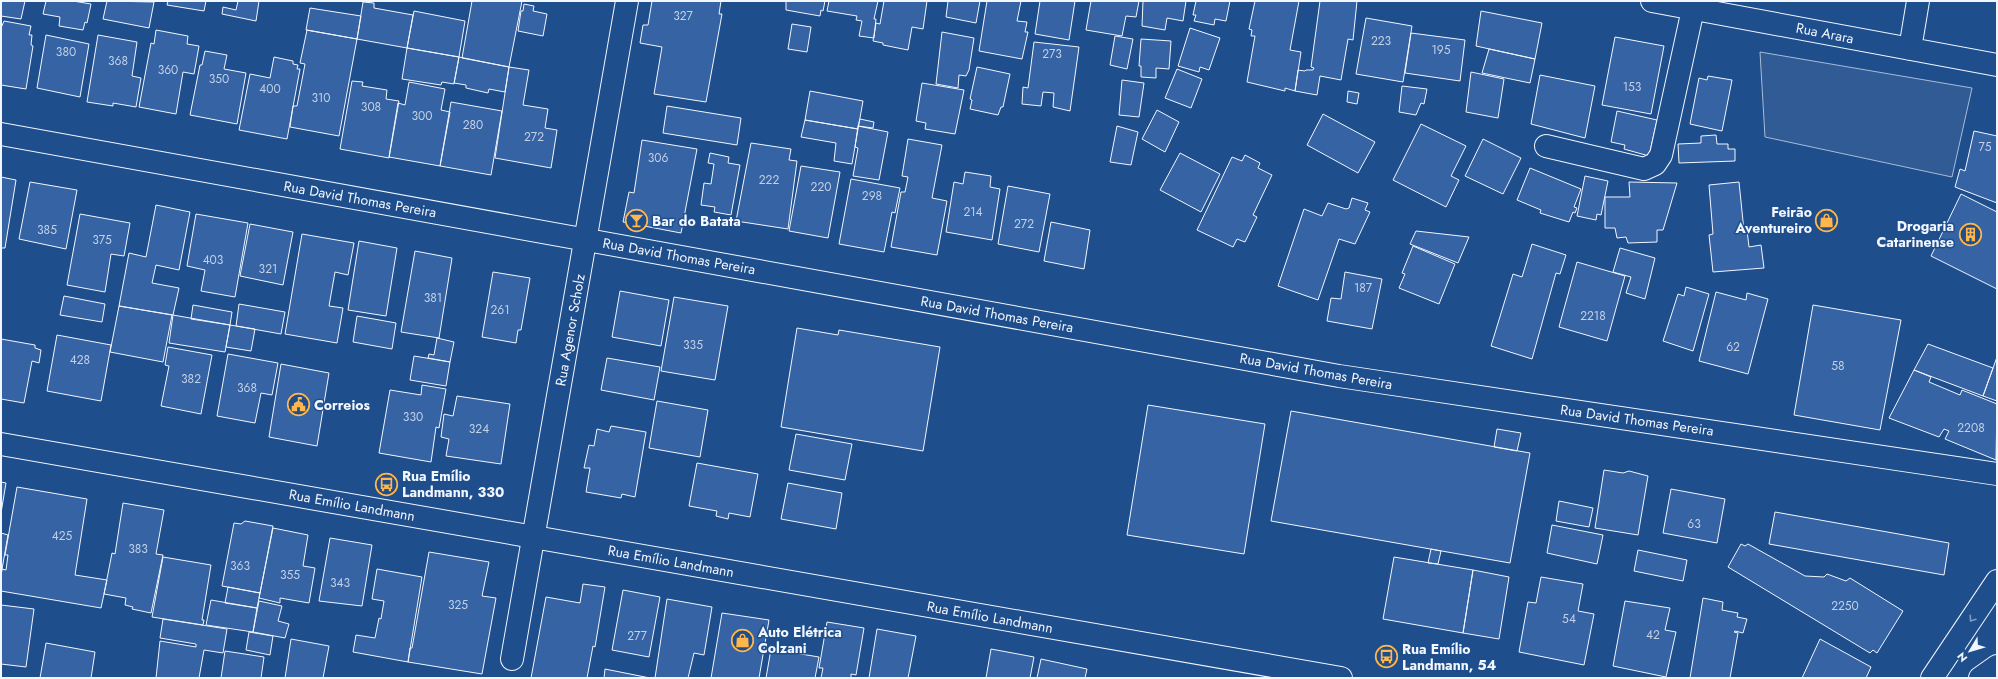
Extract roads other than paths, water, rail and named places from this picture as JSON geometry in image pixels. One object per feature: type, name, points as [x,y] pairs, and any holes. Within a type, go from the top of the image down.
[{"type":"street","name":"Rua Agenor Scholz","points":[[512,659],[627,1]]},
{"type":"street","name":"Rua Arara","points":[[1652,1],[1997,65]]},
{"type":"street","points":[[1910,48],[1918,1]]},
{"type":"street","points":[[1546,146],[1644,169],[1655,164],[1661,155],[1693,9]]},
{"type":"street","name":"Rua David Thomas Pereira","points":[[1,134],[1339,376],[1997,474]]},
{"type":"street","name":"Rua Emílio Landmann","points":[[1,444],[1341,678]]},
{"type":"street","points":[[1932,678],[1996,584]]},
{"type":"street","points":[[1980,678],[1997,666]]},
{"type":"place","name":"Feirão Aventureiro","points":[[1827,220]]},
{"type":"place","name":"Bar do Batata","points":[[636,221]]},
{"type":"place","name":"Drogaria Catarinense","points":[[1970,234]]},
{"type":"place","name":"Correios","points":[[299,405]]},
{"type":"place","name":"Rua Emílio Landmann, 330","points":[[386,484]]},
{"type":"place","name":"Auto Elétrica Colzani","points":[[742,640]]},
{"type":"place","name":"Rua Emílio Landmann, 54","points":[[1386,657]]}]
